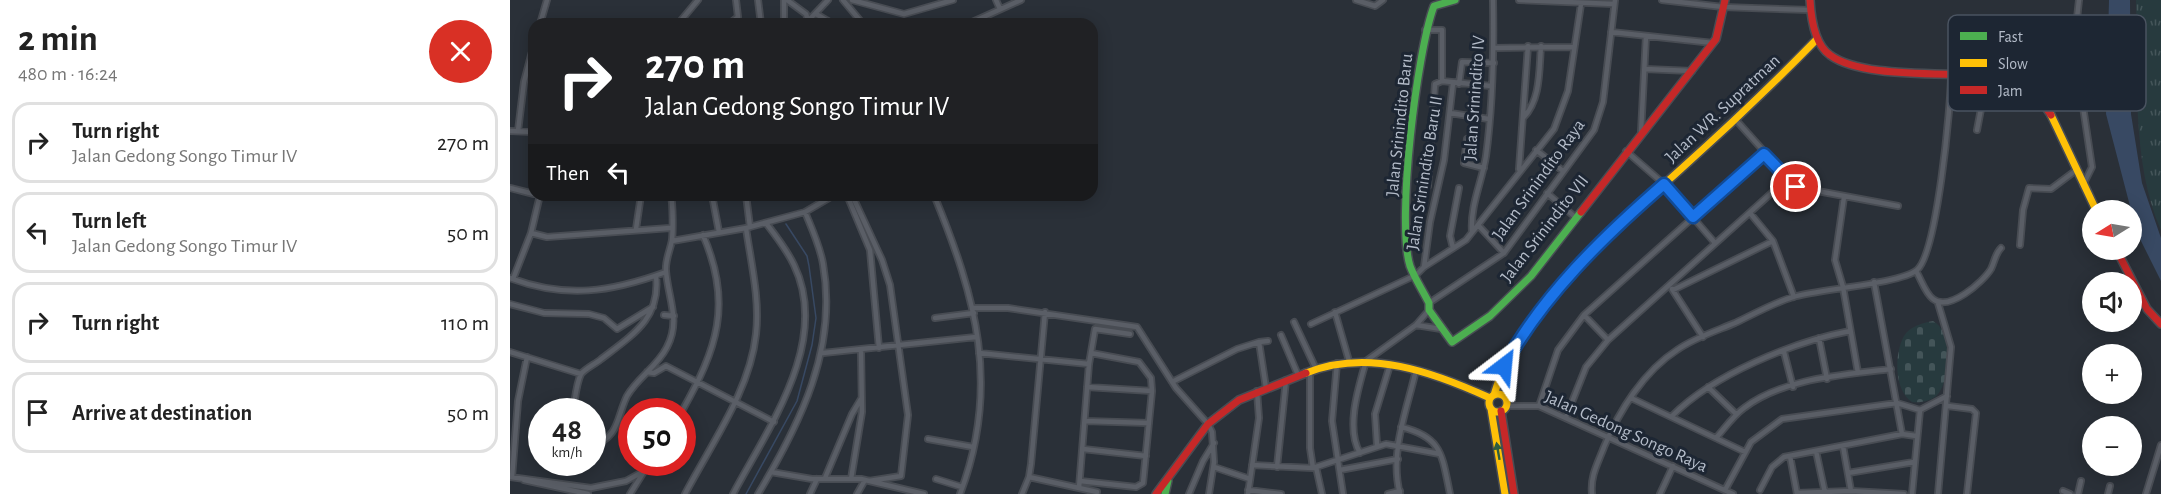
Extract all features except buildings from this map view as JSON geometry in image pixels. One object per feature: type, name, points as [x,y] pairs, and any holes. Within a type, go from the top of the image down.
[{"type":"main road","name":"Jalan Srinindito Baru","points":[[1453,341],[1447,339],[1441,329],[1410,265],[1406,214],[1407,179],[1425,30],[1434,6],[1455,0]]},
{"type":"main road","points":[[1810,0],[1817,39],[1830,56],[1843,63],[1948,75]]},
{"type":"main road","name":"Jalan Srinindito VII","points":[[1453,341],[1509,299],[1531,276],[1626,151],[1713,43],[1724,3]]},
{"type":"main road","name":"Jalan WR. Supratman","points":[[1492,396],[1500,374],[1522,333],[1590,252],[1766,92],[1817,39]]},
{"type":"main road","points":[[2046,111],[2091,200]]},
{"type":"main road","points":[[2122,260],[2146,309],[2161,324]]},
{"type":"main road","points":[[1158,494],[1208,424],[1239,400],[1298,375],[1349,361],[1366,361],[1416,370],[1441,376],[1492,396],[1501,394],[1505,397],[1504,409],[1514,494]]},
{"type":"main road","points":[[1492,396],[1491,409],[1505,494]]},
{"type":"main road","points":[[1491,409],[1504,409]]},
{"type":"street","points":[[542,18],[547,0]]},
{"type":"street","points":[[683,18],[698,0]]},
{"type":"street","points":[[736,0],[737,18]]},
{"type":"street","points":[[758,0],[760,18]]},
{"type":"street","points":[[785,0],[806,14],[808,18]]},
{"type":"street","points":[[784,18],[785,0]]},
{"type":"street","points":[[812,18],[828,0]]},
{"type":"street","points":[[843,0],[857,18]]},
{"type":"street","points":[[852,0],[904,14],[953,0]]},
{"type":"street","points":[[996,0],[1000,9]]},
{"type":"street","points":[[981,18],[1021,0]]},
{"type":"street","points":[[1356,0],[1375,6],[1383,0]]},
{"type":"street","name":"Jalan Srinindito IV","points":[[1472,232],[1472,210],[1484,168],[1489,119],[1494,63],[1493,0]]},
{"type":"street","points":[[1519,0],[1581,4],[1615,2]]},
{"type":"street","points":[[1662,0],[1810,10]]},
{"type":"street","points":[[2077,15],[2079,0]]},
{"type":"street","name":"Jalan Srinindito Raya","points":[[1366,361],[1416,325],[1429,307],[1504,253],[1594,130],[1600,116],[1615,2]]},
{"type":"street","points":[[1311,324],[1416,275],[1453,248],[1478,225],[1560,116],[1568,91],[1581,4]]},
{"type":"street","points":[[816,14],[823,18]]},
{"type":"street","points":[[1425,30],[1443,30],[1442,81]]},
{"type":"street","points":[[1611,32],[1713,43]]},
{"type":"street","points":[[1641,132],[1646,36]]},
{"type":"street","points":[[1519,170],[1528,46]]},
{"type":"street","points":[[1523,118],[1533,106],[1541,46]]},
{"type":"street","points":[[1494,48],[1573,47]]},
{"type":"street","points":[[1459,84],[1462,62],[1494,63]]},
{"type":"street","points":[[518,131],[528,68]]},
{"type":"street","points":[[1645,69],[1692,71]]},
{"type":"street","points":[[1428,186],[1435,84],[1442,81],[1491,86]]},
{"type":"street","name":"Jalan Srinindito Baru II","points":[[1424,267],[1453,83]]},
{"type":"street","points":[[1593,494],[1592,478],[1609,435],[1631,398],[1659,363],[1679,348],[1794,297],[1874,282],[1916,271],[1927,251],[1941,183],[1948,107]]},
{"type":"street","points":[[1977,130],[1981,111]]},
{"type":"street","points":[[2083,186],[2092,167],[2084,111]]},
{"type":"street","points":[[1450,113],[1489,119]]},
{"type":"street","points":[[1735,119],[1796,187],[1844,198],[1898,206]]},
{"type":"street","points":[[510,131],[528,132]]},
{"type":"street","points":[[1467,139],[1464,164],[1484,168]]},
{"type":"street","points":[[1536,150],[1563,171]]},
{"type":"street","points":[[1626,151],[1664,184],[1715,243]]},
{"type":"street","points":[[1539,406],[1558,350],[1584,315],[1764,154]]},
{"type":"street","points":[[2020,245],[2029,188],[2051,189],[2075,171]]},
{"type":"street","points":[[1671,289],[1715,243],[1787,179]]},
{"type":"street","points":[[510,188],[528,192]]},
{"type":"street","points":[[1453,248],[1450,236],[1459,188]]},
{"type":"street","points":[[1547,193],[1575,217]]},
{"type":"street","points":[[1844,198],[1835,254],[1858,373]]},
{"type":"street","points":[[539,201],[531,233],[511,278],[555,290],[581,292],[612,288],[666,272]]},
{"type":"street","points":[[636,229],[640,201]]},
{"type":"street","points":[[606,438],[617,426],[630,392],[647,372],[658,364],[669,345],[674,316],[666,272],[667,252],[672,241],[670,201]]},
{"type":"street","points":[[713,201],[718,232]]},
{"type":"street","points":[[685,494],[734,401],[750,363],[756,335],[757,307],[746,201]]},
{"type":"street","points":[[672,241],[766,223],[805,212],[820,201]]},
{"type":"street","points":[[852,201],[870,250],[879,348]]},
{"type":"street","points":[[853,201],[887,273],[908,415],[902,474],[867,480],[857,494]]},
{"type":"street","points":[[936,201],[974,310],[983,381],[972,447],[960,494]]},
{"type":"street","points":[[758,494],[796,422],[823,353],[826,327],[823,264],[805,212]]},
{"type":"street","points":[[1750,213],[1773,241],[1794,297]]},
{"type":"street","points":[[733,494],[784,405],[799,359],[806,317],[800,280],[794,263],[766,223]]},
{"type":"street","points":[[1478,225],[1504,253]]},
{"type":"street","points":[[531,233],[547,237],[670,228]]},
{"type":"street","points":[[689,398],[714,346],[720,315],[717,280],[703,235]]},
{"type":"street","points":[[1566,417],[1586,368],[1608,340],[1629,319],[1671,289],[1773,241]]},
{"type":"street","points":[[1938,303],[1960,297],[1975,288],[1991,269],[2001,248]]},
{"type":"street","points":[[1916,271],[1931,298],[1938,303],[1951,347],[1948,406],[1938,494]]},
{"type":"street","points":[[576,398],[582,374],[642,325],[655,306],[658,290],[656,276]]},
{"type":"street","points":[[1874,282],[1902,434]]},
{"type":"street","points":[[1671,289],[1703,337]]},
{"type":"street","points":[[510,304],[544,313],[597,316],[604,318],[616,329],[655,306]]},
{"type":"street","points":[[934,318],[974,310],[1046,312],[1137,327],[1172,382],[1208,424],[1215,442],[1214,467],[1209,494]]},
{"type":"street","points":[[1022,494],[1029,477],[1046,312]]},
{"type":"street","points":[[1335,312],[1349,361]]},
{"type":"street","points":[[664,315],[674,316]]},
{"type":"street","points":[[1584,315],[1608,340]]},
{"type":"street","points":[[1079,484],[1089,364],[1096,320]]},
{"type":"street","points":[[1294,322],[1313,370],[1310,448],[1322,494]]},
{"type":"street","points":[[1416,325],[1441,329]]},
{"type":"street","points":[[1291,331],[1298,328]]},
{"type":"street","points":[[1095,329],[1130,334]]},
{"type":"street","points":[[1672,416],[1693,396],[1708,387],[1819,338],[1850,331]]},
{"type":"street","points":[[1281,335],[1298,375]]},
{"type":"street","points":[[823,353],[976,337]]},
{"type":"street","points":[[1819,338],[1827,379]]},
{"type":"street","points":[[1172,382],[1237,349],[1268,341]]},
{"type":"street","points":[[1259,342],[1266,388]]},
{"type":"street","points":[[851,479],[862,398],[861,350]]},
{"type":"street","points":[[510,352],[582,374]]},
{"type":"street","points":[[1784,352],[1793,387]]},
{"type":"street","points":[[979,353],[1089,364]]},
{"type":"street","points":[[1029,477],[1079,484],[1140,486],[1143,483],[1152,391],[1148,372],[1139,362],[1091,353]]},
{"type":"street","points":[[526,357],[518,401],[511,477],[580,486],[607,487],[635,476]]},
{"type":"street","points":[[1360,453],[1355,437],[1354,417],[1366,361]]},
{"type":"street","points":[[1337,363],[1332,421],[1343,494]]},
{"type":"street","points":[[1377,445],[1375,414],[1390,365]]},
{"type":"street","points":[[647,372],[654,373],[666,366],[774,422]]},
{"type":"street","points":[[1716,438],[1736,414],[1759,398],[1827,379],[1891,369]]},
{"type":"street","points":[[1389,494],[1400,493],[1398,446],[1416,370]]},
{"type":"street","points":[[1277,467],[1286,380]]},
{"type":"street","points":[[1088,387],[1152,391]]},
{"type":"street","points":[[1708,387],[1736,414]]},
{"type":"street","points":[[1257,391],[1259,418],[1248,492],[1281,494]]},
{"type":"street","points":[[1729,493],[1745,452],[1756,437],[1782,419],[1897,403],[1920,410],[1947,396]]},
{"type":"street","points":[[825,478],[852,414],[862,398]]},
{"type":"street","points":[[1631,398],[1745,452]]},
{"type":"street","name":"Jalan Gedong Songo Raya","points":[[1504,409],[1539,406],[1609,435],[1729,493]]},
{"type":"street","points":[[1948,406],[1971,409],[1976,413],[1967,494]]},
{"type":"street","points":[[1912,494],[1920,410]]},
{"type":"street","points":[[1085,421],[1149,423]]},
{"type":"street","points":[[1401,427],[1424,433],[1440,454],[1450,494]]},
{"type":"street","points":[[1760,490],[1772,467],[1790,456],[1902,434],[1916,436]]},
{"type":"street","points":[[928,439],[972,447]]},
{"type":"street","points":[[1189,494],[1203,461],[1215,442]]},
{"type":"street","points":[[1252,465],[1315,468],[1377,445],[1398,446],[1440,454]]},
{"type":"street","points":[[2143,494],[2155,467],[2161,445]]},
{"type":"street","points":[[1843,446],[1851,491]]},
{"type":"street","points":[[1083,449],[1146,456]]},
{"type":"street","points":[[1816,451],[1825,493]]},
{"type":"street","points":[[1790,456],[1797,494],[1851,491],[1904,494]]},
{"type":"street","points":[[1340,470],[1398,459]]},
{"type":"street","points":[[1848,473],[1914,462]]},
{"type":"street","points":[[1660,494],[1673,466]]},
{"type":"street","points":[[1214,467],[1250,479]]},
{"type":"street","points":[[2155,467],[2161,470]]},
{"type":"street","points":[[771,471],[817,479],[867,480],[924,494]]},
{"type":"street","points":[[630,494],[642,476]]},
{"type":"street","points":[[519,477],[588,494]]},
{"type":"street","points":[[810,494],[817,479]]},
{"type":"street","points":[[936,479],[963,487]]},
{"type":"street","points":[[2078,494],[2081,481]]},
{"type":"street","points":[[1079,484],[1097,492]]},
{"type":"street","points":[[2108,494],[2110,486]]},
{"type":"street","points":[[2063,491],[2070,494]]},
{"type":"green space","points":[[2136,0],[2161,0],[2161,230],[2151,204],[2140,147],[2138,111],[2146,111],[2146,15],[2136,15]]},
{"type":"green space","points":[[1933,321],[1944,334],[1948,355],[1945,377],[1936,396],[1926,401],[1912,402],[1906,396],[1899,381],[1898,352],[1904,336],[1913,327]]},
{"type":"water","points":[[2109,0],[2130,0],[2130,15],[2109,15]]},
{"type":"water","points":[[2106,111],[2131,111],[2142,183],[2161,238],[2161,281],[2142,243],[2142,200],[2128,200]]},
{"type":"waterway","points":[[746,494],[797,401],[812,345],[816,318],[807,256],[786,224]]},
{"type":"traffic: fast","points":[[1455,0],[1434,6],[1428,28],[1421,59],[1410,136],[1405,213],[1406,244],[1410,266],[1429,303],[1429,310],[1452,342],[1490,316],[1531,276],[1581,212]]},
{"type":"traffic: fast","points":[[1165,494],[1168,481]]},
{"type":"traffic: slow","points":[[1494,395],[1507,362],[1524,331],[1572,271],[1599,243],[1750,105],[1817,39]]},
{"type":"traffic: slow","points":[[2051,115],[2091,200]]},
{"type":"traffic: slow","points":[[1306,373],[1329,366],[1353,363],[1400,366],[1446,380],[1490,398]]},
{"type":"traffic: slow","points":[[1498,394],[1504,397],[1507,403],[1504,409],[1498,412],[1492,409],[1489,403],[1492,397],[1498,394]]},
{"type":"traffic: slow","points":[[1491,409],[1505,494]]},
{"type":"traffic: jam","points":[[1581,212],[1716,39],[1725,0]]},
{"type":"traffic: jam","points":[[1810,0],[1817,38],[1830,55],[1846,63],[1868,69],[1948,74]]},
{"type":"traffic: jam","points":[[2048,111],[2051,115]]},
{"type":"traffic: jam","points":[[2122,260],[2147,309],[2161,324]]},
{"type":"traffic: jam","points":[[1156,494],[1208,424],[1239,400],[1306,373]]},
{"type":"traffic: jam","points":[[1501,411],[1514,494]]},
{"type":"route","points":[[1504,366],[1522,333],[1590,252],[1664,184],[1693,217],[1764,154],[1796,187]]}]
